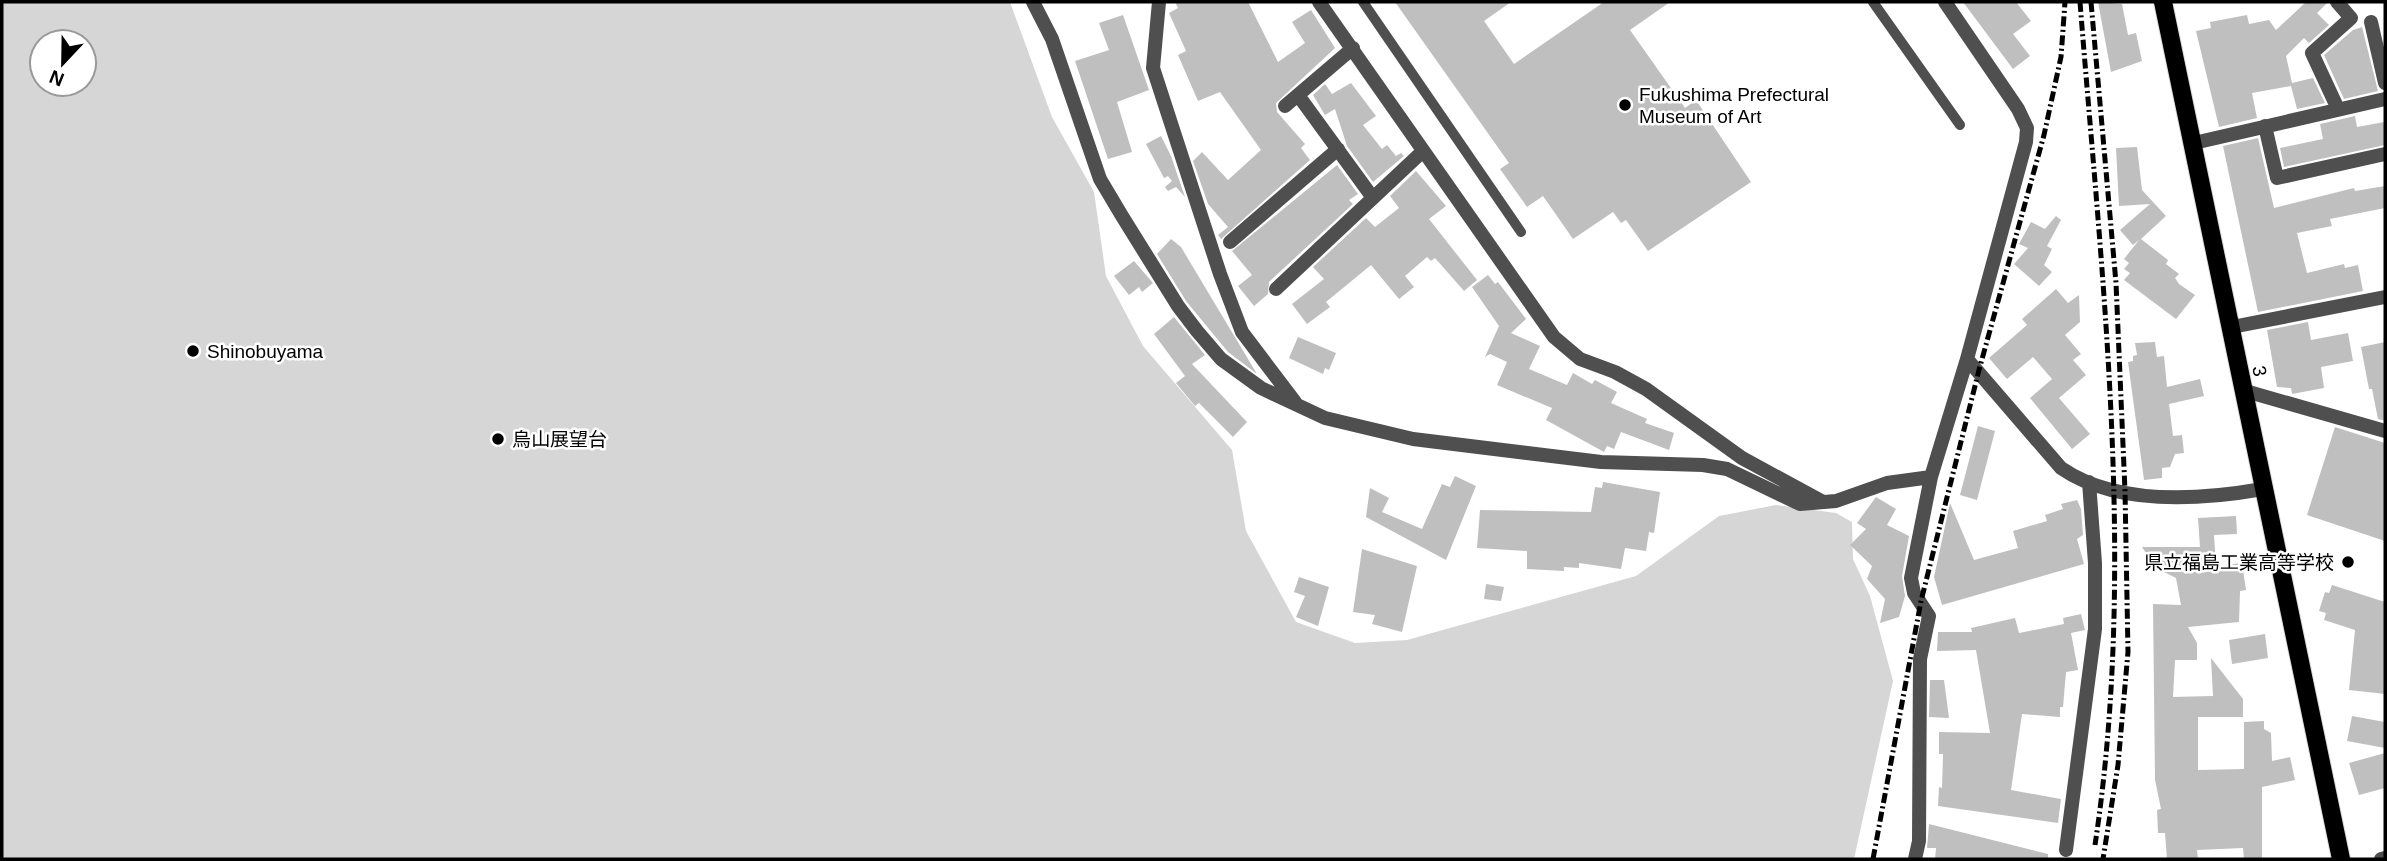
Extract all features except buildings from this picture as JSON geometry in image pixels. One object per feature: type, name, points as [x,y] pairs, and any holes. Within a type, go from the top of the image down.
[{"type":"main road","name":"3","points":[[2163,2],[2341,859]]},
{"type":"street","points":[[1033,2],[1052,39],[1100,179],[1178,306],[1221,359],[1261,388],[1325,418],[1413,439],[1601,462],[1703,465],[1727,469],[1800,504],[1836,501],[1887,483],[1931,477]]},
{"type":"street","points":[[1159,2],[1153,68],[1220,274],[1242,332],[1296,404]]},
{"type":"street","points":[[1319,2],[1554,337],[1580,359],[1615,372],[1646,389],[1742,458],[1823,502]]},
{"type":"street","points":[[1915,859],[1919,841],[1920,659],[1929,616],[1914,593],[1911,578],[1931,477],[1967,359],[2026,142],[2027,128],[2018,109],[1945,2]]},
{"type":"street","points":[[2337,2],[2351,18],[2312,53],[2338,109]]},
{"type":"street","points":[[2371,22],[2385,83]]},
{"type":"street","points":[[1285,106],[1353,48]]},
{"type":"street","points":[[1298,95],[1373,198]]},
{"type":"street","points":[[2194,143],[2385,99]]},
{"type":"street","points":[[2265,126],[2277,178],[2385,154]]},
{"type":"street","points":[[1230,242],[1338,149]]},
{"type":"street","points":[[1276,289],[1422,152]]},
{"type":"street","points":[[2232,327],[2385,297]]},
{"type":"street","points":[[1967,359],[2061,468],[2089,482],[2152,496],[2178,498],[2263,489]]},
{"type":"street","points":[[2242,390],[2385,431]]},
{"type":"street","points":[[2066,850],[2095,629],[2095,563],[2089,482]]},
{"type":"lane","points":[[1363,2],[1521,232]]},
{"type":"lane","points":[[1873,2],[1960,125]]},
{"type":"shaded area","points":[[2,2],[1010,2],[1052,117],[1094,192],[1106,276],[1143,346],[1232,450],[1246,531],[1296,622],[1355,643],[1407,640],[1636,576],[1719,516],[1776,505],[1836,513],[1852,522],[1853,559],[1870,596],[1893,681],[1854,859],[2,859]]},
{"type":"railway","points":[[1873,859],[1921,601],[1979,370],[2044,135],[2061,57],[2065,2]]},
{"type":"railway","points":[[2080,2],[2098,212],[2112,424],[2115,530],[2107,740],[2095,845]]},
{"type":"railway","points":[[2091,2],[2116,283],[2125,491],[2128,652],[2118,765],[2103,859]]},
{"type":"place","name":"Fukushima Prefectural Museum of Art","points":[[1625,105]]},
{"type":"place","name":"Shinobuyama","points":[[193,351]]},
{"type":"place","name":"烏山展望台","points":[[498,439]]},
{"type":"place","name":"県立福島工業高等学校","points":[[2348,562]]}]
